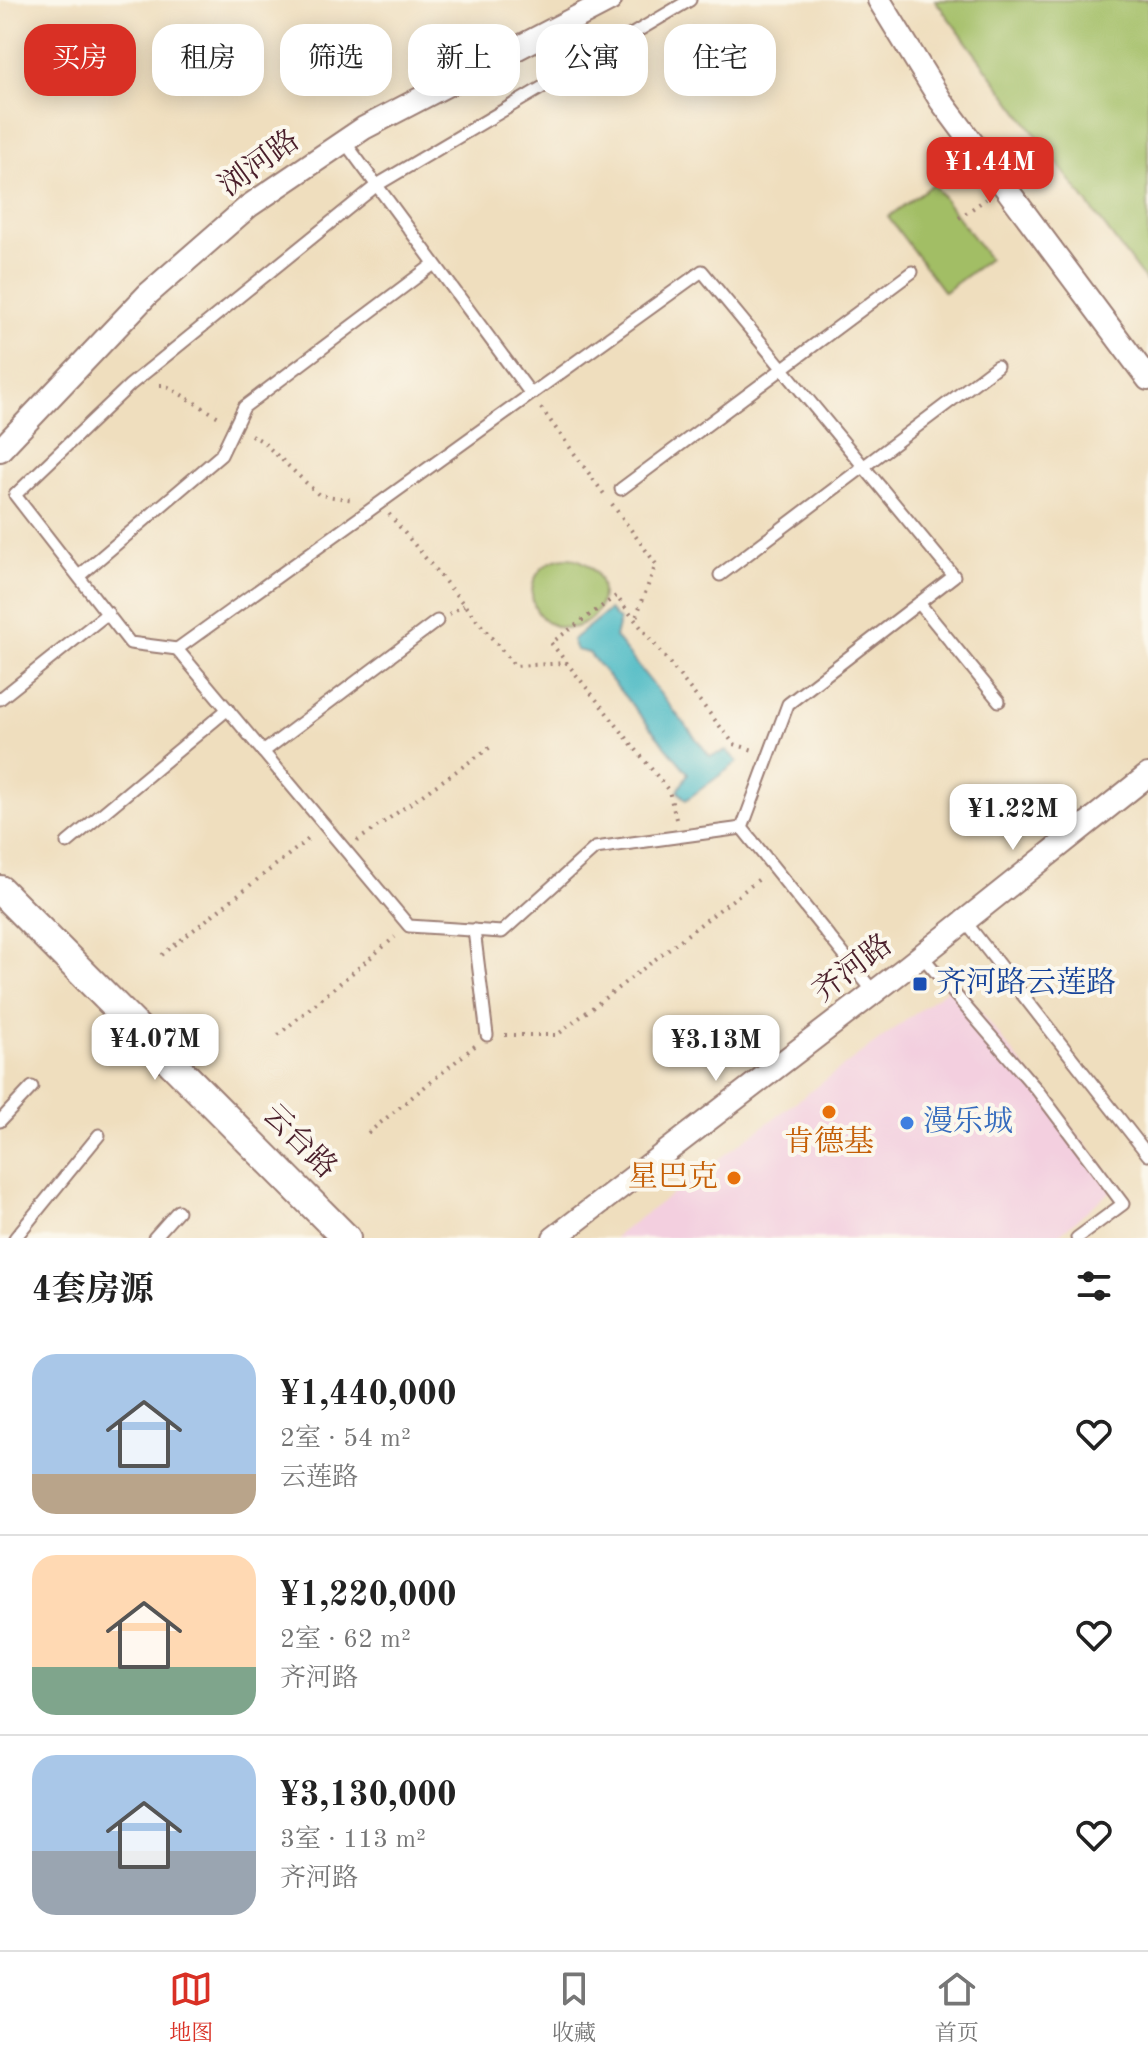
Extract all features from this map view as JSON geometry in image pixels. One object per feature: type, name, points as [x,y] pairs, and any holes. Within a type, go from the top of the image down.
[{"type":"street","name":"浏河路","points":[[0,450],[148,294],[249,206],[364,128],[610,0]]},
{"type":"street","points":[[879,0],[941,101],[1148,379]]},
{"type":"street","name":"齐河路","points":[[554,1238],[921,955],[1148,775]]},
{"type":"street","name":"云台路","points":[[0,890],[346,1238]]},
{"type":"lane","points":[[690,0],[377,185],[130,385],[15,495],[130,643],[177,649],[409,926],[502,932],[595,848],[742,828]]},
{"type":"lane","points":[[344,141],[531,394]]},
{"type":"lane","points":[[79,576],[221,455],[244,407],[434,264]]},
{"type":"lane","points":[[177,649],[702,271],[954,576],[788,704],[742,828]]},
{"type":"lane","points":[[621,489],[912,272]]},
{"type":"lane","points":[[720,575],[997,366]]},
{"type":"lane","points":[[919,603],[999,701]]},
{"type":"lane","points":[[0,699],[108,613]]},
{"type":"lane","points":[[263,752],[437,621]]},
{"type":"lane","points":[[67,843],[228,709]]},
{"type":"lane","points":[[742,828],[873,991]]},
{"type":"lane","points":[[964,920],[1148,1155]]},
{"type":"lane","points":[[474,930],[487,1035]]},
{"type":"lane","points":[[921,955],[1038,1091],[1123,1204],[1077,1238]]},
{"type":"lane","points":[[0,1121],[32,1087]]},
{"type":"lane","points":[[15,1238],[99,1135]]},
{"type":"lane","points":[[154,1238],[178,1211]]},
{"type":"path","points":[[959,218],[1005,188]]},
{"type":"path","points":[[130,385],[165,385],[262,441],[319,495],[380,503],[515,666],[567,663]]},
{"type":"path","points":[[531,394],[656,564],[635,620]]},
{"type":"path","points":[[680,837],[669,791],[551,643],[616,596],[734,744]]},
{"type":"path","points":[[345,849],[492,746]]},
{"type":"path","points":[[162,955],[325,826]]},
{"type":"path","points":[[368,1133],[487,1035],[557,1035],[774,868]]},
{"type":"path","points":[[278,1035],[409,926]]},
{"type":"shaded area","name":"漫乐城","points":[[957,982],[1118,1185],[1055,1238],[613,1238]]},
{"type":"green space","points":[[935,0],[1148,0],[1148,284]]},
{"type":"green space","points":[[933,184],[989,259],[944,292],[888,217]]},
{"type":"green space","points":[[567,558],[592,568],[602,593],[592,618],[567,628],[542,618],[532,593],[542,568]]},
{"type":"water","points":[[609,610],[619,621],[615,637],[710,756],[727,751],[738,762],[686,800],[678,791],[688,773],[589,653],[576,650],[572,640]]},
{"type":"place","name":"齐河路云莲路","points":[[920,984]]},
{"type":"place","name":"肯德基","points":[[829,1112]]},
{"type":"place","name":"漫乐城","points":[[907,1123]]},
{"type":"place","name":"星巴克","points":[[734,1178]]}]
